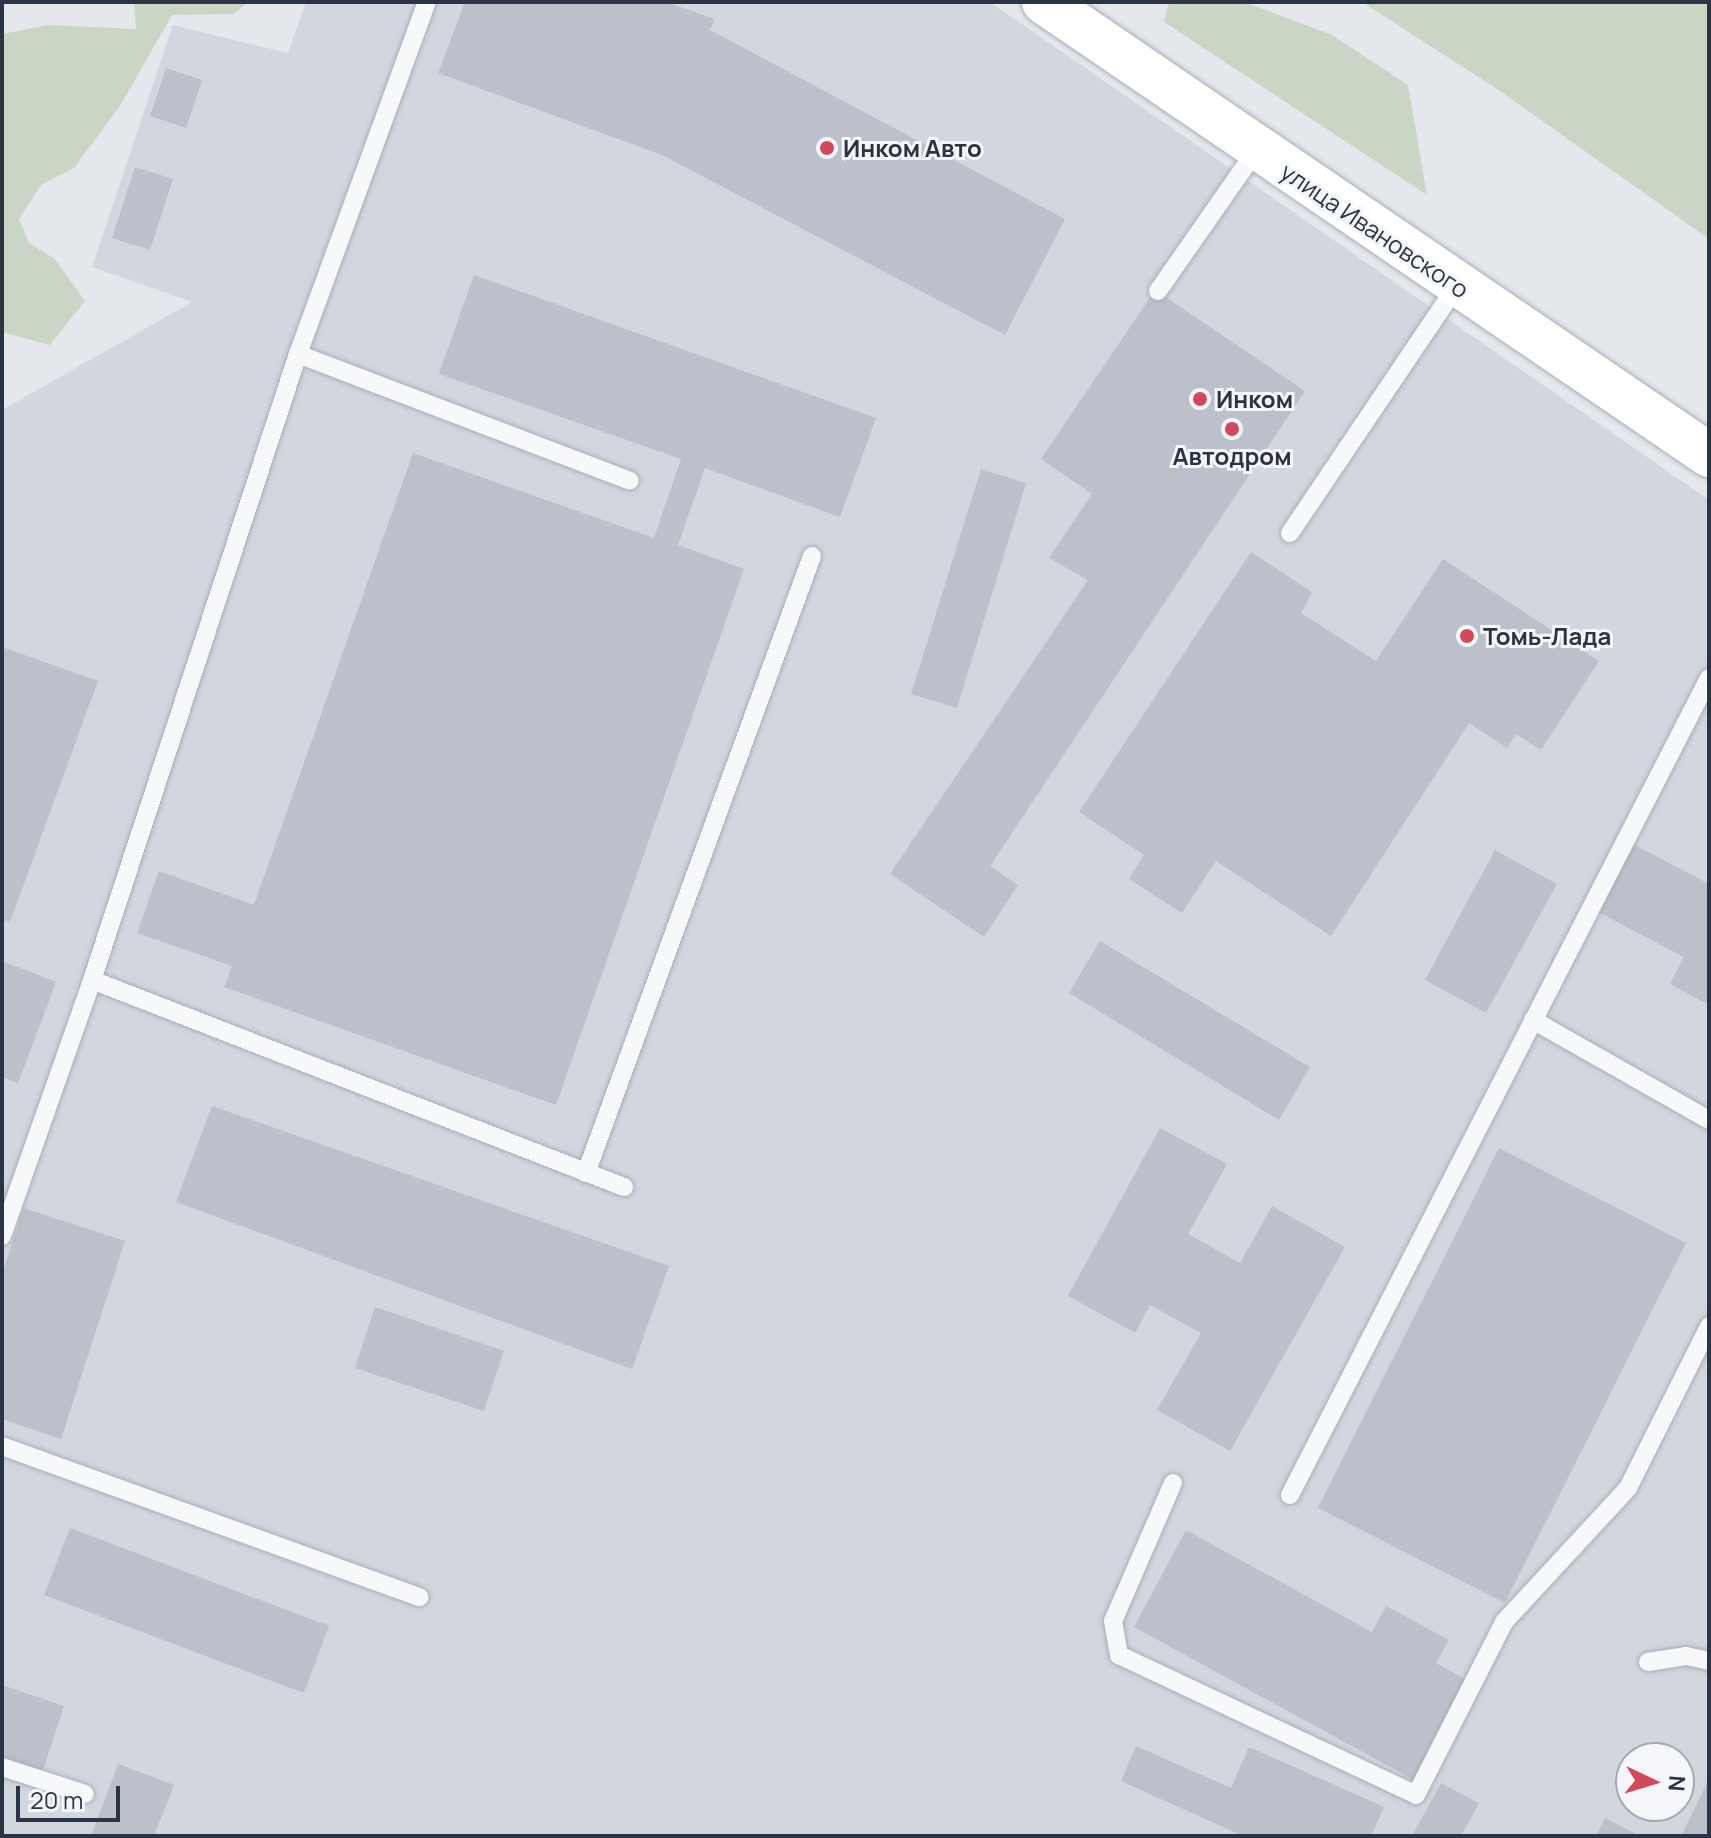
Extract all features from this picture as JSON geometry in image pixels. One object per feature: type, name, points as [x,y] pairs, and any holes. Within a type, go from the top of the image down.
[{"type":"main road","name":"улица Ивановского","points":[[1044,2],[1709,455]]},
{"type":"lane","points":[[2,1236],[92,980],[298,354],[427,2]]},
{"type":"lane","points":[[1158,291],[1257,149]]},
{"type":"lane","points":[[1290,533],[1457,285]]},
{"type":"lane","points":[[298,354],[630,481]]},
{"type":"lane","points":[[586,1173],[812,556]]},
{"type":"lane","points":[[1290,1495],[1709,678]]},
{"type":"lane","points":[[92,980],[624,1187]]},
{"type":"lane","points":[[1533,1020],[1709,1120]]},
{"type":"lane","points":[[1173,1483],[1113,1621],[1119,1655],[1416,1795],[1504,1622],[1628,1488],[1709,1326]]},
{"type":"lane","points":[[2,1446],[420,1597]]},
{"type":"lane","points":[[1648,1662],[1686,1656],[1709,1661]]},
{"type":"lane","points":[[2,1767],[85,1794]]},
{"type":"shaded area","points":[[306,2],[990,2],[1709,500],[1709,1836],[2,1836],[2,410],[192,302],[92,267],[173,25],[288,53]]},
{"type":"green space","points":[[134,2],[249,2],[233,14],[172,15],[120,106],[74,168],[41,185],[19,219],[29,243],[55,259],[85,301],[50,345],[2,332],[2,34],[49,25],[136,29]]},
{"type":"green space","points":[[1169,2],[1244,2],[1332,35],[1408,85],[1427,195],[1164,22]]},
{"type":"green space","points":[[1362,2],[1709,2],[1709,239],[1497,89]]},
{"type":"building","points":[[465,2],[666,2],[715,19],[710,30],[1065,219],[1005,335],[662,155],[438,73]]},
{"type":"building","points":[[166,68],[202,80],[186,128],[150,116]]},
{"type":"building","points":[[135,167],[173,179],[150,250],[112,238]]},
{"type":"building","points":[[474,275],[876,418],[840,517],[705,468],[678,545],[744,569],[556,1105],[224,987],[232,966],[137,933],[159,871],[254,905],[413,453],[654,538],[681,459],[439,374]]},
{"type":"building","points":[[1155,290],[1305,391],[990,866],[1018,885],[984,937],[890,874],[1088,580],[1049,558],[1092,494],[1041,459]]},
{"type":"building","points":[[981,469],[1026,483],[957,708],[911,694]]},
{"type":"building","points":[[1251,552],[1312,592],[1301,613],[1376,661],[1443,559],[1599,661],[1541,750],[1516,734],[1507,748],[1469,723],[1331,936],[1216,861],[1182,913],[1129,879],[1144,855],[1079,812]]},
{"type":"building","points":[[2,647],[98,681],[10,922],[2,919]]},
{"type":"building","points":[[1629,842],[1709,884],[1709,1005],[1670,984],[1684,957],[1594,910]]},
{"type":"building","points":[[1495,850],[1557,884],[1486,1013],[1425,980]]},
{"type":"building","points":[[1100,941],[1310,1067],[1279,1120],[1069,993]]},
{"type":"building","points":[[2,961],[56,982],[18,1083],[2,1077]]},
{"type":"building","points":[[212,1106],[669,1266],[632,1369],[176,1202]]},
{"type":"building","points":[[1160,1128],[1227,1164],[1188,1234],[1240,1263],[1272,1206],[1345,1247],[1230,1451],[1157,1410],[1201,1333],[1150,1305],[1135,1333],[1068,1296]]},
{"type":"building","points":[[1499,1148],[1686,1243],[1505,1603],[1318,1508]]},
{"type":"building","points":[[24,1208],[125,1241],[61,1439],[2,1419],[2,1274]]},
{"type":"building","points":[[375,1307],[504,1351],[484,1411],[355,1368]]},
{"type":"building","points":[[70,1528],[329,1626],[304,1693],[44,1595]]},
{"type":"building","points":[[1186,1530],[1372,1632],[1386,1606],[1449,1640],[1436,1663],[1468,1681],[1414,1780],[1134,1627]]},
{"type":"building","points":[[2,1685],[64,1706],[42,1773],[2,1760]]},
{"type":"building","points":[[1136,1746],[1231,1788],[1249,1747],[1384,1807],[1371,1836],[1243,1836],[1121,1781]]},
{"type":"building","points":[[118,1764],[174,1785],[154,1836],[91,1836]]},
{"type":"building","points":[[1709,1779],[1709,1836],[1681,1836],[1688,1822],[1695,1822],[1695,1808]]},
{"type":"building","points":[[1441,1783],[1479,1803],[1461,1836],[1412,1836]]},
{"type":"building","points":[[1605,1818],[1640,1836],[1596,1836]]},
{"type":"place","name":"Инком Авто","points":[[827,148]]},
{"type":"place","name":"Инком","points":[[1200,399]]},
{"type":"place","name":"Автодром","points":[[1232,429]]},
{"type":"place","name":"Томь-Лада","points":[[1467,636]]}]
